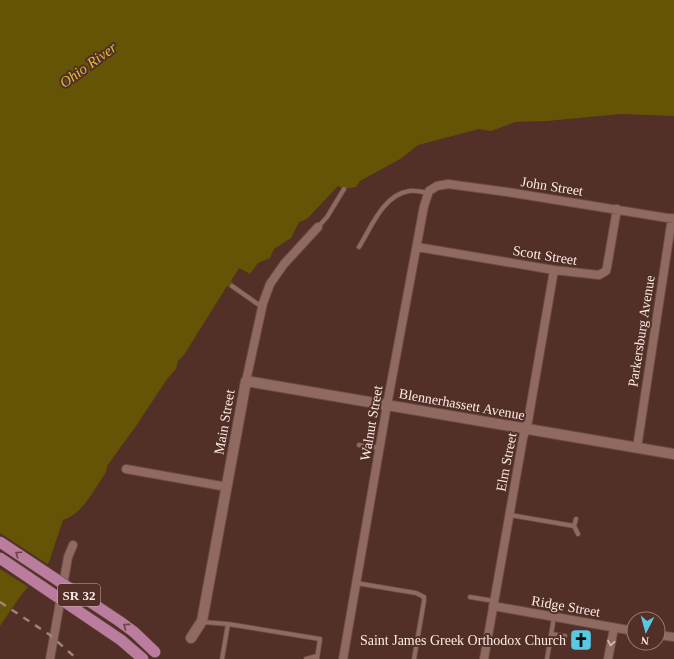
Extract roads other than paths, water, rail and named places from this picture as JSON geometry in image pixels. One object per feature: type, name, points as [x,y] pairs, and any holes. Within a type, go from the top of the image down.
[{"type":"main road","name":"SR 32","points":[[0,542],[119,621],[134,632],[155,652]]},
{"type":"main road","name":"SR 32","points":[[0,558],[122,640],[143,659]]},
{"type":"street","name":"John Street","points":[[428,193],[432,188],[448,184],[673,218]]},
{"type":"street","name":"Walnut Street","points":[[343,659],[387,405],[424,206],[428,193]]},
{"type":"street","name":"Scott Street","points":[[417,247],[596,276],[606,271],[617,209]]},
{"type":"street","name":"Parkersburg Avenue","points":[[637,448],[673,218]]},
{"type":"street","name":"Main Street","points":[[191,638],[202,622],[246,381],[266,294],[276,274],[318,227]]},
{"type":"street","name":"Elm Street","points":[[484,659],[554,270]]},
{"type":"street","name":"Blennerhassett Avenue","points":[[246,381],[674,454]]},
{"type":"street","points":[[126,469],[227,487]]},
{"type":"street","points":[[50,659],[68,557],[74,545]]},
{"type":"street","name":"Ridge Street","points":[[494,604],[554,617],[626,630]]},
{"type":"street","points":[[608,659],[614,628]]},
{"type":"lane","points":[[318,227],[327,216],[344,189]]},
{"type":"lane","points":[[359,247],[380,212],[393,197],[410,190],[428,193]]},
{"type":"lane","points":[[232,286],[262,307]]},
{"type":"lane","points":[[359,445],[380,448]]},
{"type":"lane","points":[[509,515],[574,526]]},
{"type":"lane","points":[[576,519],[574,526],[578,534]]},
{"type":"lane","points":[[356,583],[416,593],[424,597],[414,659]]},
{"type":"lane","points":[[470,597],[494,604]]},
{"type":"lane","points":[[547,659],[554,617]]},
{"type":"lane","points":[[202,622],[228,624],[320,639],[317,657],[306,659]]},
{"type":"lane","points":[[222,659],[228,624]]},
{"type":"lane","points":[[551,634],[565,636]]},
{"type":"water","name":"Ohio River","points":[[0,0],[674,0],[674,116],[621,114],[547,121],[515,122],[491,131],[479,129],[418,145],[402,158],[360,181],[356,187],[344,189],[338,186],[307,219],[299,222],[291,238],[274,249],[270,258],[258,263],[250,274],[239,268],[231,281],[234,284],[231,288],[227,286],[184,355],[178,361],[176,369],[167,379],[107,466],[106,472],[88,500],[77,512],[63,520],[49,562],[22,594],[0,626]]},
{"type":"railway","points":[[0,602],[50,635],[77,659]]},
{"type":"place","name":"Saint James Greek Orthodox Church","points":[[581,640]]}]
